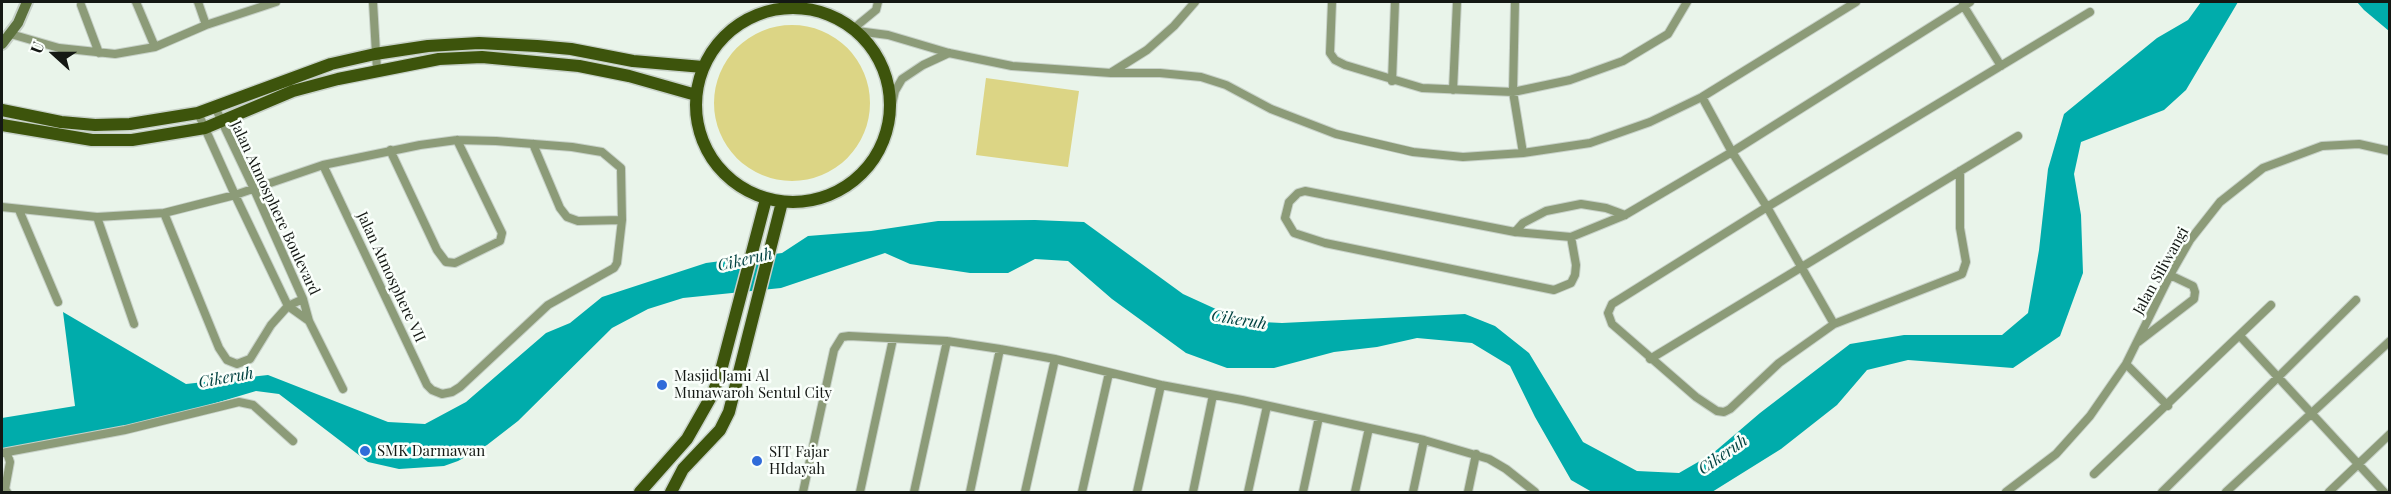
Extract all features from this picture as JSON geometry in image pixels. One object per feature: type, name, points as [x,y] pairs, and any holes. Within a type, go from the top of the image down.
[{"type":"main road","points":[[800,4],[828,14],[856,30],[872,46],[886,76],[891,109],[884,141],[867,168],[843,189],[814,201],[782,202],[766,199],[742,188],[721,171],[705,148],[697,122],[696,95],[703,67],[716,46],[739,24],[753,16],[800,4]]},
{"type":"main road","points":[[2,110],[32,117],[95,125],[130,124],[198,113],[331,64],[375,54],[428,46],[479,43],[571,49],[633,61],[703,67]]},
{"type":"main road","points":[[2,125],[92,140],[132,140],[205,128],[293,91],[378,70],[439,59],[482,57],[579,66],[629,76],[696,95]]},
{"type":"main road","points":[[640,492],[687,439],[704,411],[719,378],[766,199]]},
{"type":"main road","points":[[671,492],[683,469],[710,442],[729,412],[782,202]]},
{"type":"main road","points":[[681,492],[683,469]]},
{"type":"street","points":[[2,44],[18,23],[27,2]]},
{"type":"street","points":[[136,2],[155,47]]},
{"type":"street","points":[[198,2],[206,25]]},
{"type":"street","points":[[14,35],[59,48],[115,54],[155,47],[253,5],[276,2]]},
{"type":"street","points":[[374,2],[375,54],[378,70]]},
{"type":"street","points":[[856,30],[876,10],[878,2]]},
{"type":"street","points":[[1111,73],[1147,50],[1174,26],[1195,2]]},
{"type":"street","points":[[1332,2],[1330,53],[1335,60],[1392,81],[1422,88],[1513,92],[1570,80],[1623,61],[1668,34],[1687,2]]},
{"type":"street","points":[[1392,81],[1395,2]]},
{"type":"street","points":[[1453,90],[1457,2]]},
{"type":"street","points":[[1515,2],[1513,92],[1523,153]]},
{"type":"street","points":[[856,30],[888,35],[949,53],[1012,66],[1111,73],[1160,73],[1214,81],[1295,120],[1336,134],[1406,151],[1463,157],[1523,153],[1590,143],[1650,122],[1702,97],[1856,2]]},
{"type":"street","points":[[1571,237],[1576,265],[1575,275],[1571,283],[1554,290],[1324,243],[1294,233],[1285,218],[1293,197],[1305,191],[1515,232],[1571,237],[1625,215],[1731,152],[1966,3],[2001,66]]},
{"type":"street","points":[[81,5],[99,53]]},
{"type":"street","points":[[1960,171],[1960,228],[1966,262],[1962,274],[1834,324],[1779,363],[1724,412],[1717,411],[1696,397],[1612,324],[1608,313],[1612,304],[1767,207],[2090,12]]},
{"type":"street","points":[[891,109],[895,91],[902,79],[923,64],[949,53]]},
{"type":"street","points":[[1702,97],[1731,152],[1767,207],[1834,324]]},
{"type":"street","name":"Jalan Atmosphere Boulevard","points":[[215,107],[303,299],[309,321],[344,389]]},
{"type":"street","name":"Jalan Atmosphere Boulevard","points":[[198,113],[288,306],[309,321]]},
{"type":"street","points":[[1650,359],[2018,136]]},
{"type":"street","points":[[390,150],[437,250],[443,259],[455,263],[500,241],[502,233],[458,140]]},
{"type":"street","points":[[2,207],[97,217],[164,213],[235,195],[323,165],[390,150],[458,140],[533,144],[572,147],[602,152],[621,168],[622,220],[578,221],[567,217],[560,208],[533,144]]},
{"type":"street","name":"Jalan Siliwangi","points":[[2006,492],[2056,454],[2090,416],[2126,364],[2190,240],[2220,202],[2262,168],[2322,146],[2359,144],[2390,151]]},
{"type":"street","name":"Jalan Atmosphere VII","points":[[323,165],[428,385],[432,390],[442,394],[460,387],[548,305],[614,268],[618,258],[622,220]]},
{"type":"street","points":[[1515,232],[1524,223],[1546,211],[1581,204],[1599,206],[1625,215]]},
{"type":"street","points":[[19,210],[58,302]]},
{"type":"street","points":[[164,213],[219,348],[227,360],[237,364],[249,359],[271,326],[288,306],[303,299]]},
{"type":"street","points":[[97,217],[134,324]]},
{"type":"street","points":[[2137,343],[2194,299],[2196,292],[2193,286],[2170,275]]},
{"type":"street","points":[[2162,492],[2356,300]]},
{"type":"street","points":[[2094,474],[2168,406],[2271,305]]},
{"type":"street","points":[[2240,336],[2384,492]]},
{"type":"street","points":[[803,492],[834,350],[842,337],[948,341],[1000,349],[1424,440],[1490,459],[1506,469],[1524,488],[1535,492]]},
{"type":"street","points":[[860,492],[893,339]]},
{"type":"street","points":[[914,492],[948,341]]},
{"type":"street","points":[[2226,492],[2390,341]]},
{"type":"street","points":[[970,492],[1000,349]]},
{"type":"street","points":[[1025,492],[1055,360]]},
{"type":"street","points":[[2126,364],[2168,406]]},
{"type":"street","points":[[1082,492],[1109,373]]},
{"type":"street","points":[[1137,492],[1161,385]]},
{"type":"street","points":[[1192,492],[1213,395]]},
{"type":"street","points":[[7,492],[5,489],[10,462],[4,453],[125,430],[239,402],[253,405],[293,441]]},
{"type":"street","points":[[1248,492],[1267,406]]},
{"type":"street","points":[[1303,492],[1319,417]]},
{"type":"street","points":[[1355,492],[1369,428]]},
{"type":"street","points":[[2329,492],[2390,434]]},
{"type":"street","points":[[1413,492],[1424,440]]},
{"type":"street","points":[[1468,492],[1476,454]]},
{"type":"shaded area","points":[[792,25],[807,26],[822,31],[847,48],[864,73],[869,88],[869,118],[864,133],[847,158],[822,175],[807,180],[792,181],[777,180],[762,175],[737,158],[720,133],[715,118],[714,103],[715,88],[720,73],[737,48],[762,31],[777,26]]},
{"type":"shaded area","points":[[986,78],[1079,91],[1068,167],[976,155]]},
{"type":"water","name":"Cikeruh","points":[[2201,2],[2238,2],[2186,90],[2164,110],[2081,142],[2074,174],[2081,215],[2083,273],[2060,336],[2013,368],[1908,360],[1867,370],[1837,405],[1781,449],[1712,492],[1592,492],[1571,480],[1535,417],[1510,366],[1472,343],[1417,338],[1377,347],[1334,352],[1274,368],[1227,368],[1186,353],[1112,299],[1068,261],[1035,259],[1008,273],[970,273],[910,264],[885,253],[781,288],[683,298],[648,309],[612,328],[518,421],[487,445],[444,466],[399,469],[368,462],[279,394],[256,391],[125,430],[2,453],[2,418],[75,406],[63,312],[186,384],[268,375],[388,422],[425,424],[466,402],[546,333],[570,323],[602,297],[706,263],[782,253],[808,236],[871,231],[938,221],[1035,220],[1084,222],[1183,294],[1242,321],[1282,323],[1465,314],[1495,326],[1529,353],[1583,442],[1637,471],[1679,473],[1712,454],[1760,413],[1850,344],[1904,335],[2002,335],[2028,313],[2039,250],[2048,169],[2064,114],[2157,38],[2188,20]]},
{"type":"water","points":[[2357,2],[2389,2],[2389,31],[2364,10]]},
{"type":"place","name":"Masjid Jami Al Munawaroh Sentul City","points":[[662,385]]},
{"type":"place","name":"SMK Darmawan","points":[[365,451]]},
{"type":"place","name":"SIT Fajar HIdayah","points":[[757,461]]}]
